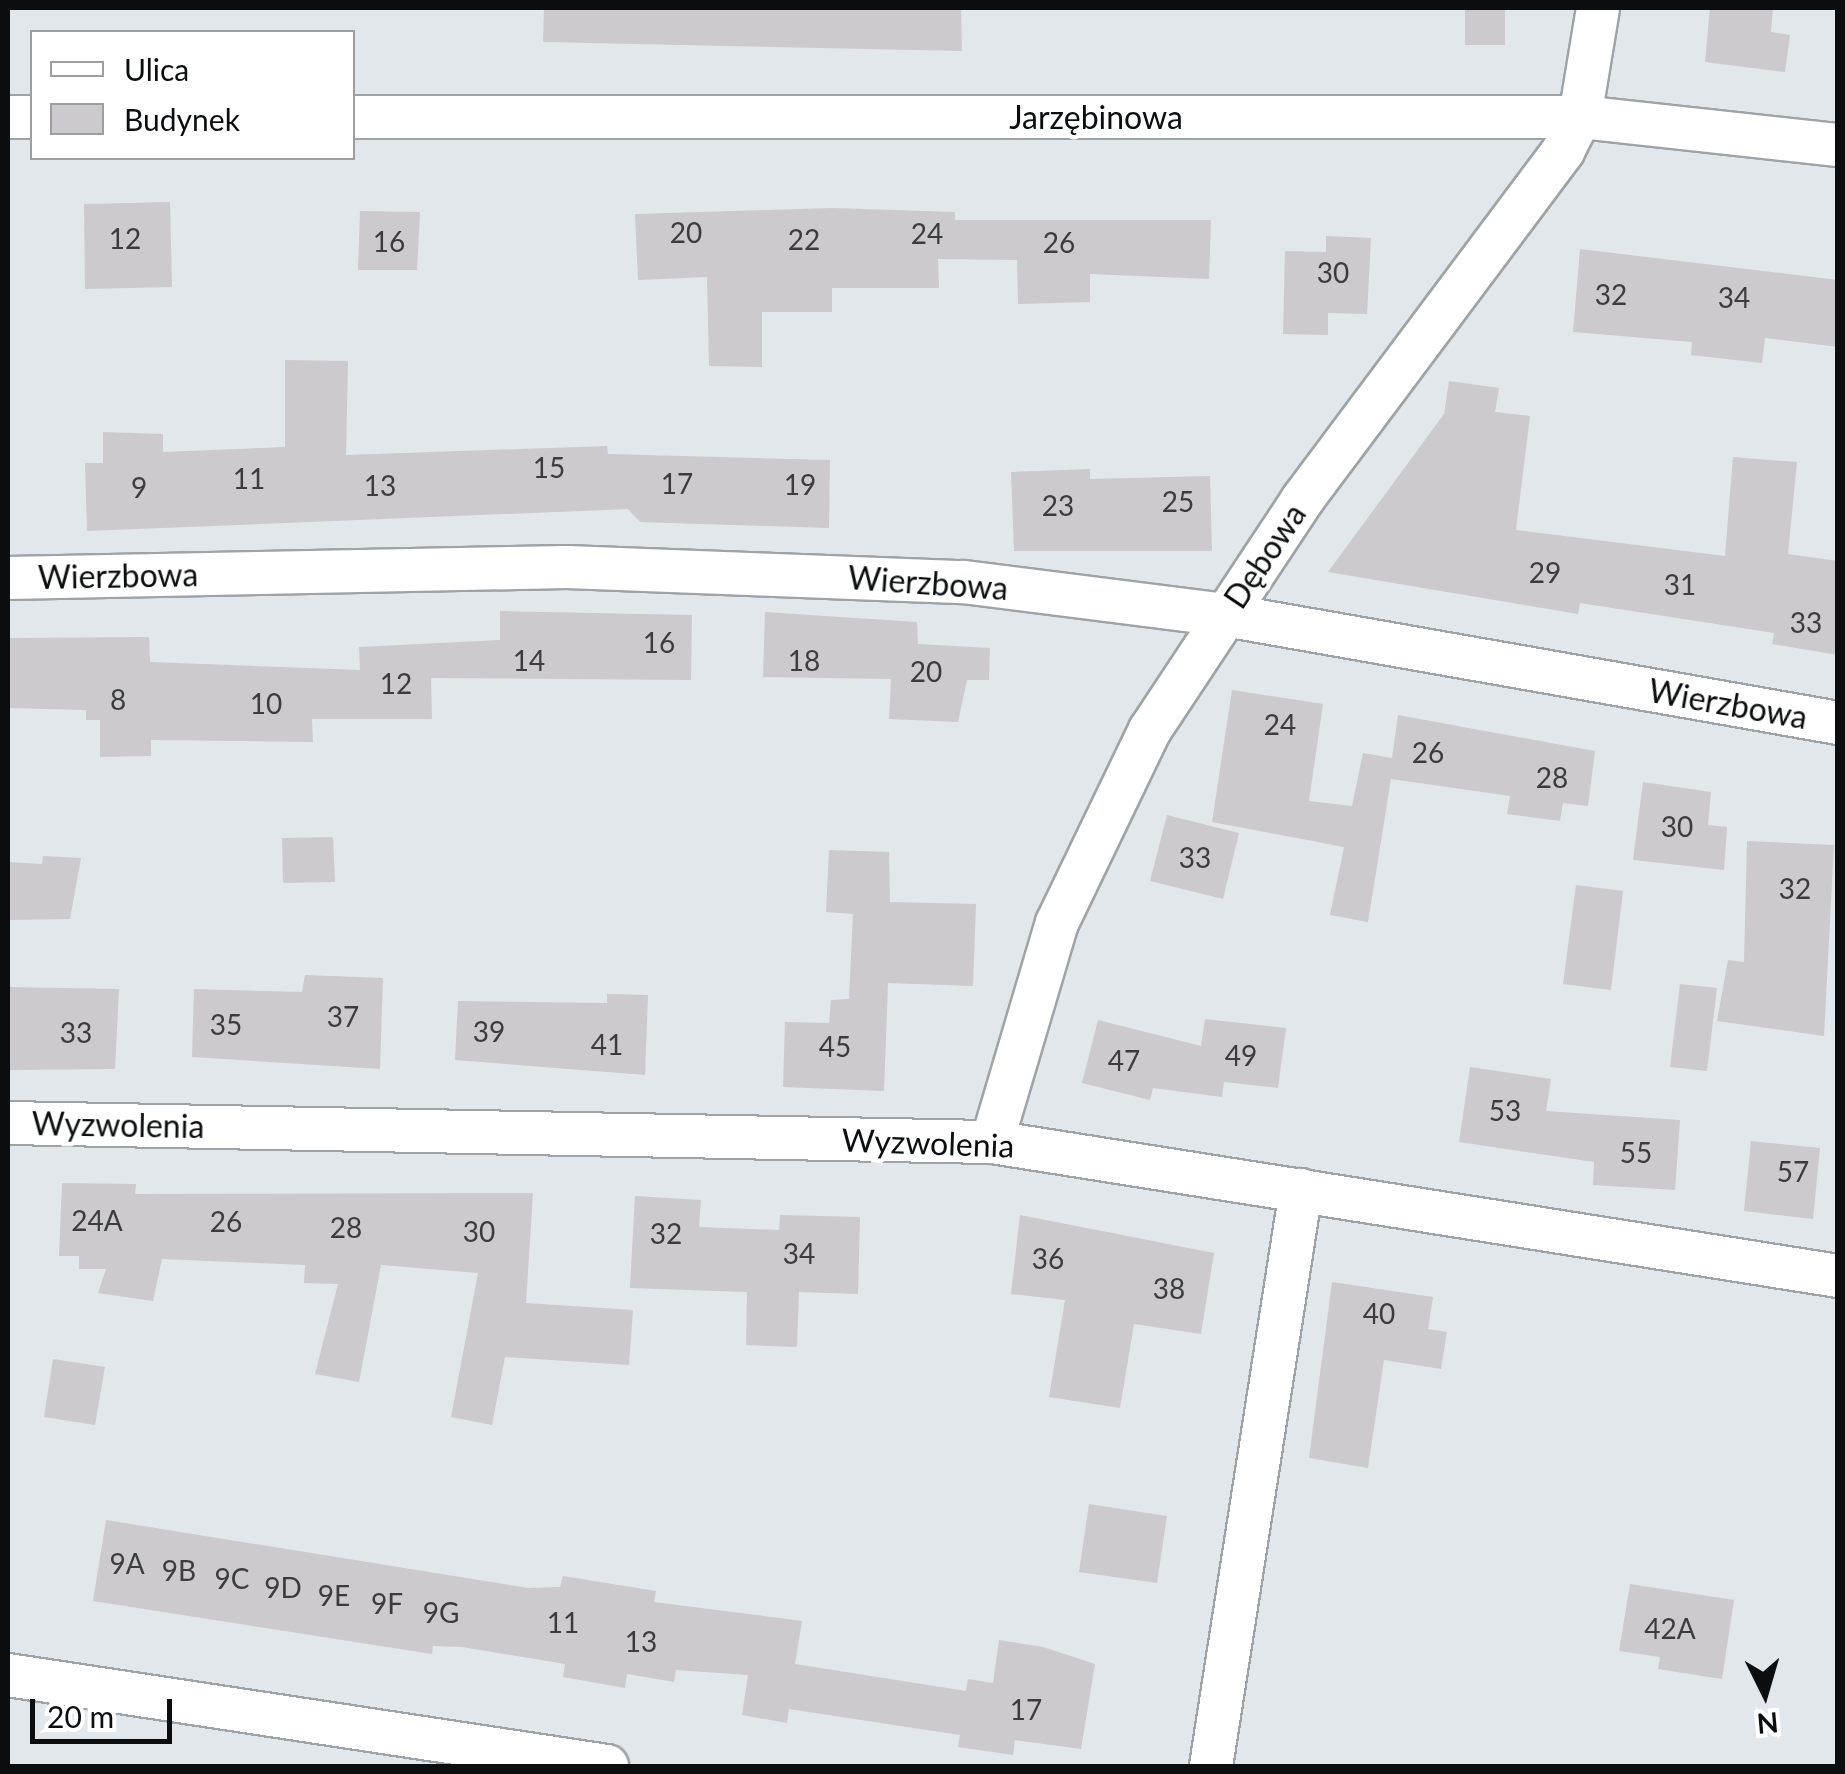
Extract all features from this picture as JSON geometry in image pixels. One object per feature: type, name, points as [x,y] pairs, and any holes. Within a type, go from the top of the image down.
[{"type":"street","name":"Dębowa","points":[[992,1142],[1057,924],[1150,730],[1225,615],[1580,116],[1598,8]]},
{"type":"street","name":"Jarzębinowa","points":[[355,117],[1580,116],[1838,145]]},
{"type":"street","name":"Wierzbowa","points":[[8,578],[567,568],[964,582],[1225,615],[1838,723]]},
{"type":"street","name":"Wyzwolenia","points":[[8,1123],[992,1142],[1838,1276]]},
{"type":"street","points":[[1211,1766],[1301,1190]]},
{"type":"street","points":[[8,1675],[606,1766]]},
{"type":"building","points":[[544,8],[961,8],[962,51],[543,42]]},
{"type":"building","points":[[1465,8],[1505,8],[1505,45],[1465,45]]},
{"type":"building","points":[[1710,8],[1773,8],[1771,32],[1790,35],[1785,72],[1705,62]]},
{"type":"building","points":[[170,202],[172,287],[85,289],[84,204]]},
{"type":"building","points":[[832,208],[955,212],[955,220],[1211,220],[1209,279],[1090,274],[1090,302],[1018,304],[1017,260],[938,259],[939,288],[832,288],[832,312],[762,312],[762,367],[709,366],[707,277],[638,280],[635,214]]},
{"type":"building","points":[[360,211],[420,212],[417,270],[358,270]]},
{"type":"building","points":[[1326,236],[1371,238],[1367,314],[1328,313],[1328,335],[1283,334],[1285,251],[1326,252]]},
{"type":"building","points":[[1580,249],[1838,280],[1838,347],[1765,338],[1762,363],[1691,355],[1692,342],[1573,332]]},
{"type":"building","points":[[285,360],[348,361],[346,455],[607,446],[608,454],[830,460],[829,528],[640,522],[628,509],[87,531],[85,463],[103,463],[103,432],[163,434],[163,452],[285,447]]},
{"type":"building","points":[[1449,381],[1499,388],[1495,412],[1530,416],[1516,530],[1725,556],[1733,457],[1797,462],[1788,554],[1838,561],[1838,655],[1772,644],[1774,633],[1580,603],[1578,614],[1328,572],[1444,414]]},
{"type":"building","points":[[1090,469],[1090,479],[1210,476],[1212,551],[1014,551],[1011,472]]},
{"type":"building","points":[[500,611],[692,615],[691,680],[431,678],[432,719],[312,719],[313,742],[151,740],[151,756],[100,757],[100,720],[86,720],[86,710],[8,708],[8,638],[149,637],[150,662],[360,670],[359,647],[500,640]]},
{"type":"building","points":[[765,612],[917,622],[918,644],[990,648],[989,680],[967,680],[958,722],[889,719],[891,679],[763,677]]},
{"type":"building","points":[[1232,690],[1323,704],[1309,801],[1352,806],[1363,753],[1392,758],[1398,715],[1595,751],[1588,806],[1563,803],[1560,821],[1507,814],[1510,796],[1391,779],[1368,922],[1330,915],[1344,847],[1212,822]]},
{"type":"building","points":[[1643,782],[1711,792],[1708,825],[1727,827],[1724,870],[1633,860]]},
{"type":"building","points":[[1167,815],[1239,833],[1223,899],[1150,881]]},
{"type":"building","points":[[333,837],[335,882],[283,883],[282,838]]},
{"type":"building","points":[[1747,841],[1834,845],[1824,1036],[1717,1021],[1728,960],[1744,962]]},
{"type":"building","points":[[829,850],[889,852],[890,902],[976,904],[973,986],[888,983],[884,1091],[783,1087],[785,1022],[829,1023],[831,1000],[849,999],[853,914],[826,912]]},
{"type":"building","points":[[43,856],[81,858],[70,919],[8,920],[8,862],[42,864]]},
{"type":"building","points":[[1576,885],[1623,891],[1611,990],[1563,984]]},
{"type":"building","points":[[305,975],[383,978],[380,1069],[192,1057],[194,989],[302,992]]},
{"type":"building","points":[[1680,984],[1717,988],[1707,1071],[1670,1067]]},
{"type":"building","points":[[8,987],[119,989],[115,1069],[8,1070]]},
{"type":"building","points":[[607,994],[648,995],[645,1075],[455,1060],[458,1001],[607,1003]]},
{"type":"building","points":[[1205,1019],[1286,1028],[1278,1088],[1224,1082],[1222,1097],[1153,1088],[1150,1100],[1082,1083],[1098,1020],[1201,1046]]},
{"type":"building","points":[[1470,1067],[1551,1079],[1546,1111],[1680,1120],[1675,1190],[1593,1185],[1594,1162],[1459,1142]]},
{"type":"building","points":[[1751,1141],[1820,1148],[1813,1219],[1744,1211]]},
{"type":"building","points":[[62,1183],[136,1184],[135,1194],[533,1193],[526,1303],[633,1310],[629,1365],[505,1357],[492,1425],[451,1417],[478,1273],[381,1265],[359,1382],[315,1374],[338,1284],[304,1283],[305,1265],[162,1259],[153,1301],[98,1293],[106,1269],[79,1269],[79,1256],[59,1256]]},
{"type":"building","points":[[635,1196],[701,1200],[699,1227],[779,1230],[780,1215],[860,1217],[858,1294],[799,1292],[797,1347],[746,1345],[747,1292],[630,1288]]},
{"type":"building","points":[[1020,1215],[1214,1253],[1201,1334],[1134,1324],[1120,1408],[1049,1397],[1065,1300],[1011,1294]]},
{"type":"building","points":[[1332,1282],[1433,1297],[1428,1329],[1447,1332],[1441,1369],[1384,1360],[1368,1468],[1309,1458]]},
{"type":"building","points":[[53,1359],[105,1367],[95,1425],[44,1417]]},
{"type":"building","points":[[1089,1504],[1167,1516],[1157,1583],[1079,1572]]},
{"type":"building","points":[[106,1520],[528,1588],[560,1587],[563,1576],[656,1591],[654,1602],[802,1621],[795,1664],[966,1691],[968,1679],[993,1683],[999,1640],[1043,1647],[1095,1664],[1081,1749],[1015,1740],[1013,1755],[958,1747],[960,1735],[789,1709],[787,1723],[742,1715],[748,1675],[676,1670],[674,1682],[627,1674],[625,1688],[563,1677],[565,1664],[462,1647],[433,1646],[432,1654],[93,1601]]},
{"type":"building","points":[[1630,1584],[1734,1600],[1722,1679],[1658,1669],[1660,1657],[1619,1651]]}]
